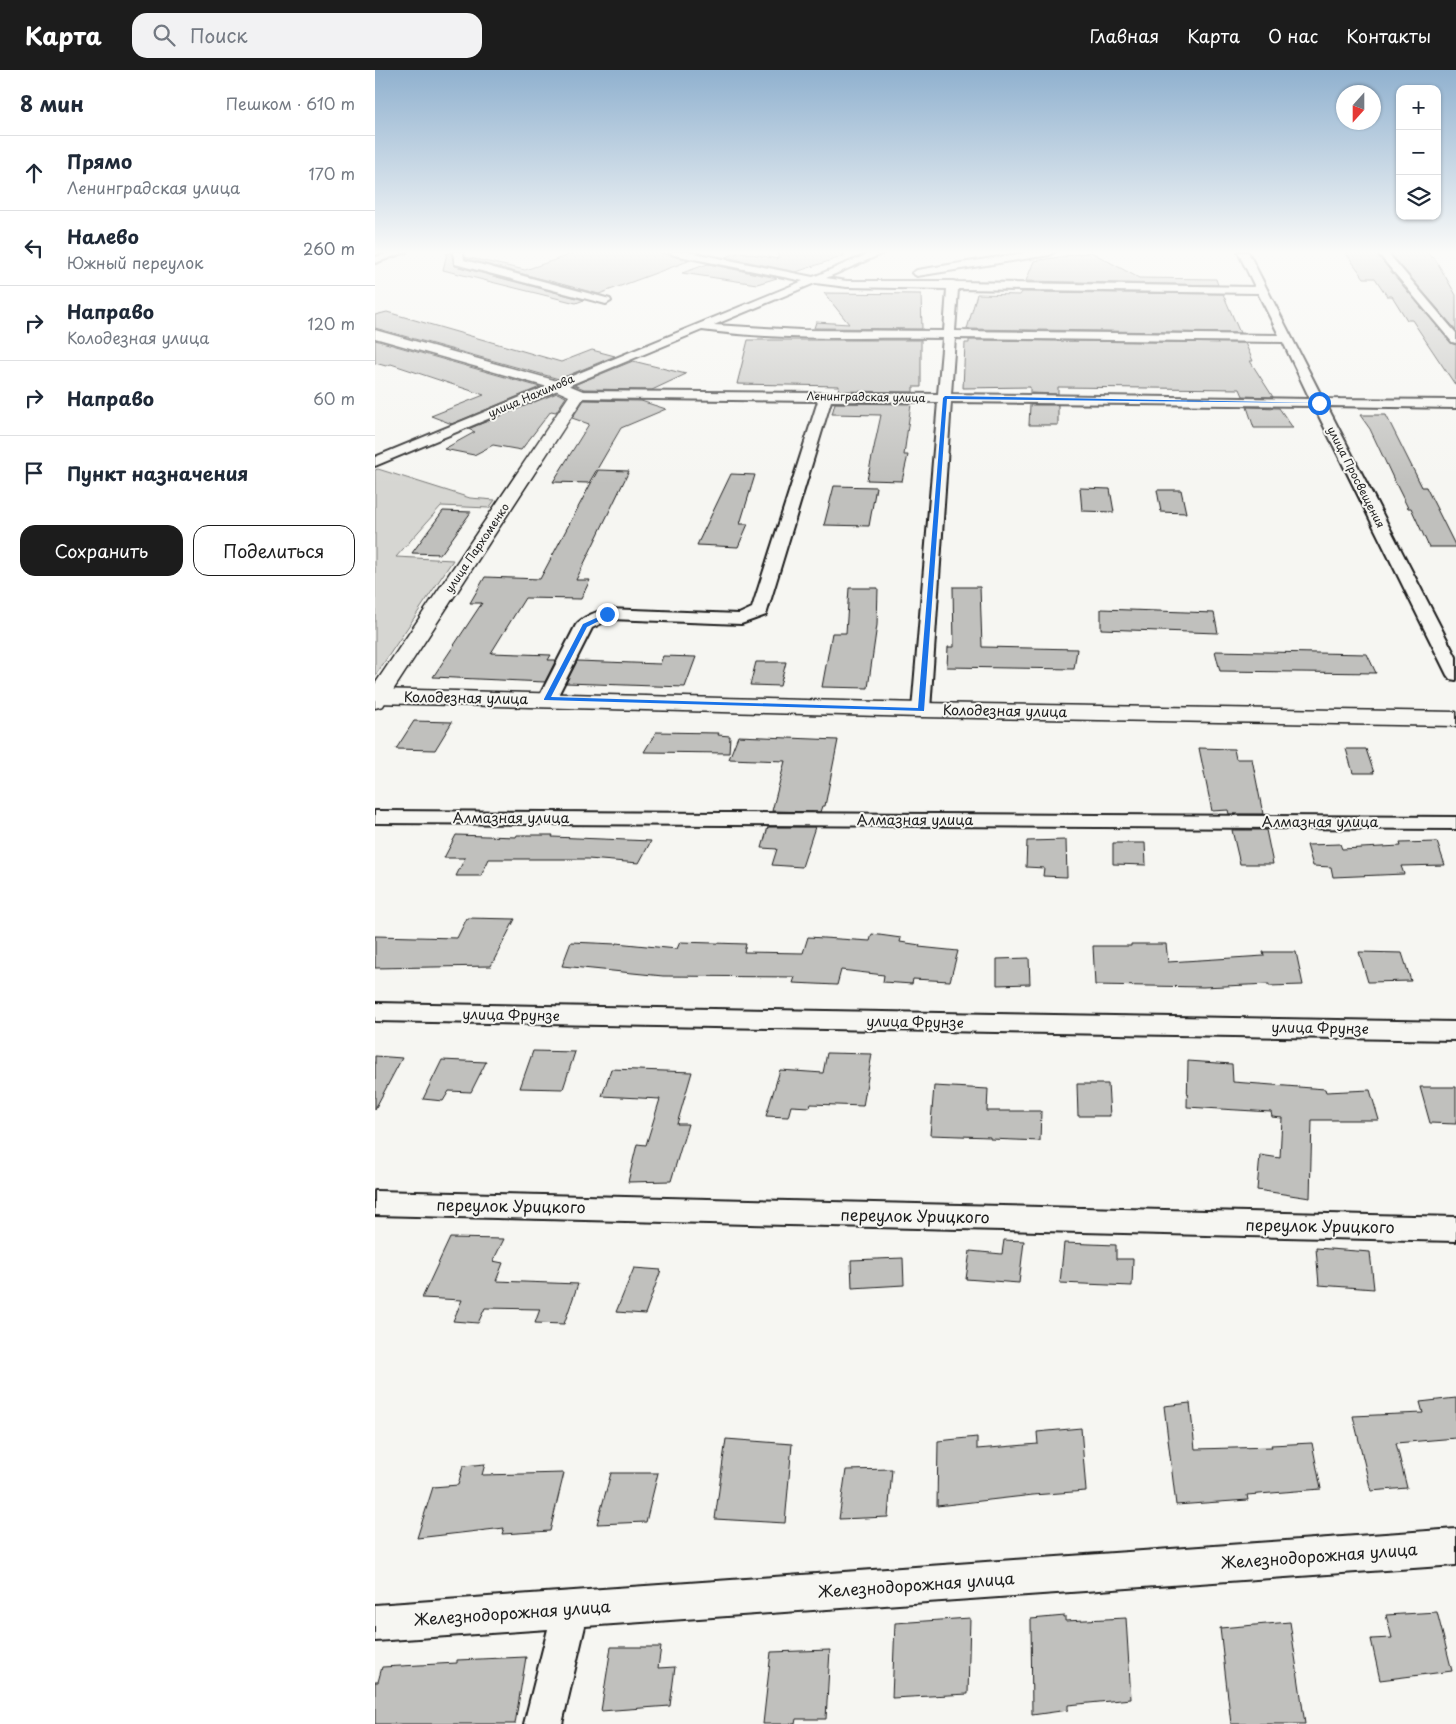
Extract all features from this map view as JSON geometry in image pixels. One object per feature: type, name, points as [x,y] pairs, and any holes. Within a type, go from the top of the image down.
[{"type":"street","name":"улица Нахимова","points":[[375,462],[556,385],[696,329]]},
{"type":"street","points":[[723,329],[749,332],[949,336],[1287,339]]},
{"type":"street","points":[[921,710],[950,329]]},
{"type":"street","name":"улица Просвещения","points":[[1282,329],[1456,675]]},
{"type":"street","points":[[1447,329],[1456,340]]},
{"type":"street","name":"Ленинградская улица","points":[[375,334],[556,385],[577,394],[1456,404]]},
{"type":"street","name":"улица Пархоменко","points":[[376,698],[562,421],[577,394]]},
{"type":"street","points":[[547,699],[585,625],[607,614],[741,619],[760,611],[826,396]]},
{"type":"street","name":"Колодезная улица","points":[[376,698],[547,699],[921,710],[1456,719]]},
{"type":"street","name":"Алмазная улица","points":[[375,817],[1456,823]]},
{"type":"street","name":"улица Фрунзе","points":[[375,1012],[1456,1030]]},
{"type":"street","name":"переулок Урицкого","points":[[375,1203],[1456,1230]]},
{"type":"street","name":"Железнодорожная улица","points":[[375,1623],[1456,1547]]},
{"type":"street","points":[[543,1724],[571,1609]]},
{"type":"shaded area","points":[[378,469],[470,498],[495,500],[489,508],[441,506],[396,557],[453,560],[375,676],[375,470]]},
{"type":"building","points":[[379,329],[447,329],[561,362],[592,350],[615,356],[559,379]]},
{"type":"building","points":[[980,329],[1238,329],[1240,333]]},
{"type":"building","points":[[1418,329],[1439,329],[1451,343],[1456,345],[1456,386]]},
{"type":"building","points":[[375,340],[540,387],[452,424],[431,416],[484,395],[391,364],[386,366],[375,363]]},
{"type":"building","points":[[748,340],[921,340],[921,387],[913,387],[913,392],[838,391],[839,386],[737,384]]},
{"type":"building","points":[[969,340],[1245,343],[1253,361],[1250,361],[1273,397],[1243,396],[1240,389],[1058,387],[1058,394],[1030,393],[1030,387],[963,388],[965,343],[969,343]]},
{"type":"building","points":[[633,361],[686,374],[652,390],[584,389],[574,385]]},
{"type":"building","points":[[557,393],[566,397],[556,412],[551,411],[521,450],[493,445],[474,455],[444,449],[475,432],[468,429]]},
{"type":"building","points":[[584,400],[641,401],[666,409],[621,428],[589,483],[553,482],[589,424],[572,418]]},
{"type":"building","points":[[835,403],[911,404],[904,455],[908,455],[902,481],[867,480],[881,415],[832,414]]},
{"type":"building","points":[[1030,405],[1058,405],[1058,425],[1029,425]]},
{"type":"building","points":[[1247,407],[1279,408],[1293,428],[1254,428]]},
{"type":"building","points":[[1360,415],[1386,415],[1422,487],[1426,487],[1456,547],[1429,547],[1370,429]]},
{"type":"building","points":[[598,470],[629,471],[576,580],[590,580],[581,599],[525,598],[491,653],[551,655],[548,660],[556,660],[545,682],[433,677],[482,603],[470,603],[485,577],[540,579]]},
{"type":"building","points":[[731,474],[755,475],[740,524],[748,524],[738,547],[697,545]]},
{"type":"building","points":[[834,486],[876,487],[869,526],[824,525]]},
{"type":"building","points":[[1080,488],[1110,489],[1114,512],[1082,511]]},
{"type":"building","points":[[1157,490],[1181,490],[1186,513],[1161,512]]},
{"type":"building","points":[[443,511],[471,512],[441,554],[412,553]]},
{"type":"building","points":[[953,587],[980,587],[982,647],[1077,649],[1074,669],[947,667],[948,647],[954,647]]},
{"type":"building","points":[[849,588],[878,588],[877,625],[868,688],[822,687],[832,633],[846,633]]},
{"type":"building","points":[[1101,609],[1214,613],[1218,633],[1101,629]]},
{"type":"building","points":[[1215,651],[1367,654],[1376,673],[1220,671]]},
{"type":"building","points":[[663,656],[696,657],[685,687],[566,683],[577,661],[660,664]]},
{"type":"building","points":[[756,662],[786,662],[780,686],[750,685]]},
{"type":"building","points":[[414,721],[452,722],[435,750],[396,749]]},
{"type":"building","points":[[656,732],[719,733],[718,735],[730,736],[729,753],[644,752]]},
{"type":"building","points":[[738,736],[838,740],[825,806],[822,806],[820,812],[772,811],[785,761],[729,759]]},
{"type":"building","points":[[1199,748],[1234,749],[1236,759],[1252,759],[1263,814],[1229,814],[1228,810],[1212,811]]},
{"type":"building","points":[[1346,749],[1366,749],[1374,773],[1353,773]]},
{"type":"building","points":[[768,827],[815,827],[802,867],[772,865],[777,849],[762,848]]},
{"type":"building","points":[[1232,830],[1266,830],[1273,864],[1240,864]]},
{"type":"building","points":[[456,835],[516,837],[517,835],[553,835],[552,837],[651,841],[639,863],[588,859],[489,859],[481,876],[456,876],[465,858],[444,858]]},
{"type":"building","points":[[1066,840],[1067,877],[1043,876],[1044,868],[1026,867],[1027,841]]},
{"type":"building","points":[[1437,842],[1445,865],[1401,866],[1404,874],[1333,877],[1331,867],[1313,866],[1307,845],[1340,844],[1342,849],[1401,846],[1400,843]]},
{"type":"building","points":[[1113,843],[1145,843],[1146,865],[1113,864]]},
{"type":"building","points":[[467,918],[515,919],[491,966],[375,968],[375,936],[457,938]]},
{"type":"building","points":[[872,934],[901,938],[900,942],[920,945],[919,947],[958,951],[950,981],[913,979],[912,984],[883,982],[884,975],[841,970],[837,985],[793,983],[795,977],[663,976],[562,966],[571,942],[616,943],[677,949],[680,942],[746,944],[744,952],[803,953],[808,937],[870,941]]},
{"type":"building","points":[[1131,944],[1166,944],[1168,962],[1264,956],[1263,952],[1296,952],[1303,985],[1269,986],[1269,984],[1203,987],[1095,985],[1093,946],[1131,946]]},
{"type":"building","points":[[1359,952],[1402,953],[1411,981],[1368,982]]},
{"type":"building","points":[[1029,958],[1030,984],[997,985],[997,959]]},
{"type":"building","points":[[533,1051],[575,1052],[563,1089],[520,1088]]},
{"type":"building","points":[[827,1053],[872,1054],[863,1106],[811,1104],[810,1107],[791,1106],[788,1117],[766,1116],[780,1070],[823,1073]]},
{"type":"building","points":[[375,1056],[402,1058],[375,1109]]},
{"type":"building","points":[[442,1060],[486,1062],[471,1092],[449,1091],[443,1101],[423,1099]]},
{"type":"building","points":[[1188,1061],[1232,1064],[1233,1082],[1325,1089],[1326,1092],[1370,1090],[1379,1120],[1312,1120],[1310,1198],[1257,1190],[1260,1155],[1280,1158],[1282,1118],[1272,1117],[1271,1112],[1187,1107]]},
{"type":"building","points":[[611,1069],[692,1072],[677,1124],[688,1124],[671,1181],[628,1182],[637,1144],[646,1145],[660,1099],[602,1096]]},
{"type":"building","points":[[1077,1084],[1108,1084],[1110,1116],[1078,1116]]},
{"type":"building","points":[[934,1086],[988,1089],[987,1111],[1041,1111],[1040,1141],[930,1135]]},
{"type":"building","points":[[1420,1087],[1456,1087],[1456,1124],[1430,1123]]},
{"type":"building","points":[[450,1238],[504,1239],[493,1261],[503,1263],[496,1281],[578,1284],[564,1324],[535,1323],[540,1309],[485,1308],[478,1323],[453,1321],[462,1300],[422,1298]]},
{"type":"building","points":[[1004,1240],[1024,1241],[1019,1283],[966,1279],[970,1251],[1002,1254]]},
{"type":"building","points":[[1064,1243],[1116,1245],[1116,1259],[1133,1259],[1132,1286],[1060,1283]]},
{"type":"building","points":[[1316,1248],[1370,1252],[1374,1289],[1319,1285]]},
{"type":"building","points":[[903,1258],[904,1285],[852,1288],[851,1260]]},
{"type":"building","points":[[634,1268],[661,1270],[645,1314],[616,1312]]},
{"type":"building","points":[[1456,1398],[1456,1438],[1396,1443],[1407,1488],[1371,1491],[1353,1416],[1423,1413],[1420,1402]]},
{"type":"building","points":[[1190,1403],[1195,1449],[1272,1447],[1271,1445],[1312,1443],[1321,1489],[1247,1495],[1248,1500],[1176,1505],[1164,1406]]},
{"type":"building","points":[[1081,1428],[1086,1491],[937,1506],[938,1441],[977,1437],[977,1449],[1038,1444],[1037,1432]]},
{"type":"building","points":[[726,1439],[792,1444],[785,1523],[715,1519]]},
{"type":"building","points":[[485,1464],[482,1475],[564,1473],[550,1531],[502,1534],[504,1528],[417,1538],[433,1487],[458,1485],[463,1466]]},
{"type":"building","points":[[892,1469],[888,1517],[839,1519],[846,1470]]},
{"type":"building","points":[[611,1473],[658,1473],[646,1522],[597,1524]]},
{"type":"building","points":[[1437,1612],[1452,1671],[1380,1680],[1371,1639],[1392,1638],[1386,1615]]},
{"type":"building","points":[[1065,1616],[1065,1621],[1126,1618],[1131,1699],[1068,1705],[1068,1710],[1032,1715],[1031,1619]]},
{"type":"building","points":[[970,1618],[968,1694],[892,1698],[895,1623]]},
{"type":"building","points":[[1290,1622],[1305,1724],[1231,1724],[1220,1628]]},
{"type":"building","points":[[611,1647],[661,1647],[658,1668],[675,1667],[670,1706],[601,1711]]},
{"type":"building","points":[[830,1650],[826,1719],[796,1719],[795,1724],[763,1724],[771,1652]]},
{"type":"building","points":[[526,1657],[515,1724],[375,1724],[375,1682],[378,1682],[382,1667],[457,1663],[457,1660]]},
{"type":"route","points":[[607,614],[585,625],[547,699],[921,710],[945,398],[1319,403]]}]
